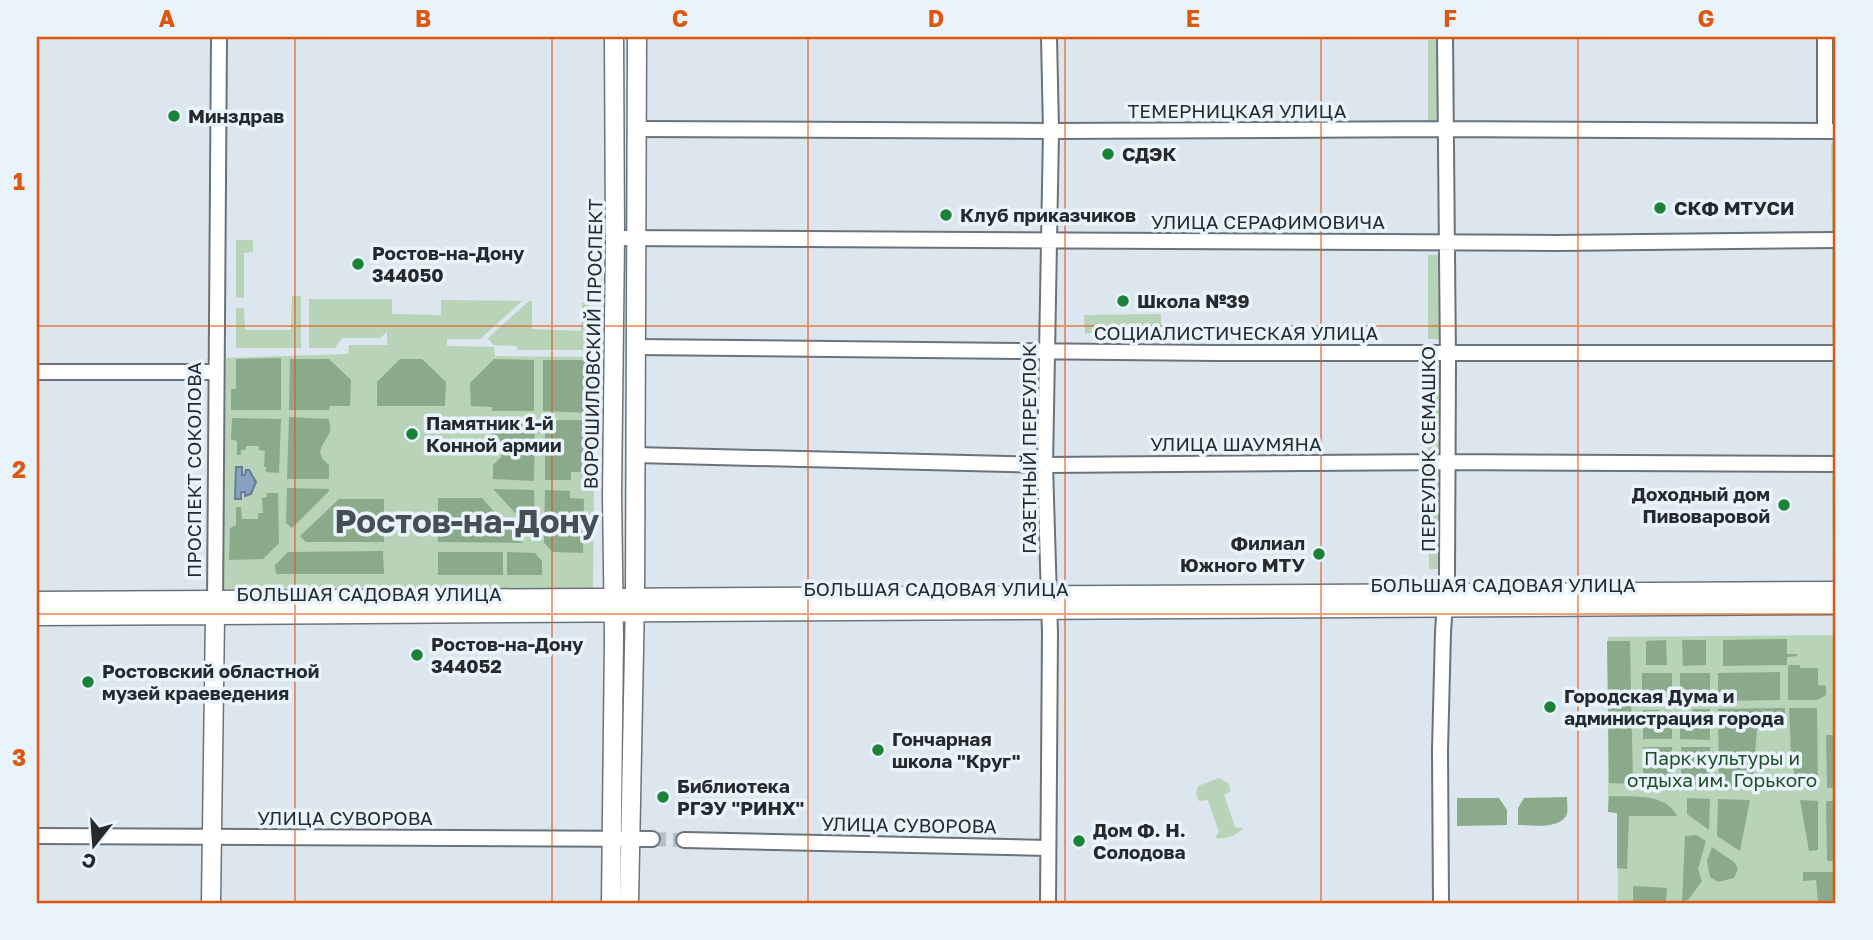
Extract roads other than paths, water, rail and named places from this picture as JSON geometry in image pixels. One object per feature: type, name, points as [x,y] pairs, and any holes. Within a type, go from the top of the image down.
[{"type":"main road","name":"ВОРОШИЛОВСКИЙ ПРОСПЕКТ","points":[[611,903],[614,37]]},
{"type":"main road","points":[[629,903],[635,606],[638,37]]},
{"type":"main road","name":"БОЛЬШАЯ САДОВАЯ УЛИЦА","points":[[37,616],[215,609],[1445,600],[1836,592]]},
{"type":"main road","name":"БОЛЬШАЯ САДОВАЯ УЛИЦА","points":[[1445,600],[1836,604]]},
{"type":"main road","name":"БОЛЬШАЯ САДОВАЯ УЛИЦА","points":[[37,601],[215,609]]},
{"type":"main road","name":"ПРОСПЕКТ СОКОЛОВА","points":[[211,903],[215,609]]},
{"type":"street","name":"ПРОСПЕКТ СОКОЛОВА","points":[[215,609],[219,37]]},
{"type":"street","name":"ГАЗЕТНЫЙ ПЕРЕУЛОК","points":[[1048,903],[1049,603],[1045,465],[1051,131],[1049,37]]},
{"type":"street","name":"ПЕРЕУЛОК СЕМАШКО","points":[[1441,903],[1440,750],[1448,462],[1445,37]]},
{"type":"street","points":[[1825,37],[1831,131]]},
{"type":"street","name":"ТЕМЕРНИЦКАЯ УЛИЦА","points":[[638,129],[1831,131]]},
{"type":"street","name":"УЛИЦА СЕРАФИМОВИЧА","points":[[615,238],[1568,243],[1836,240]]},
{"type":"street","name":"СОЦИАЛИСТИЧЕСКАЯ УЛИЦА","points":[[636,347],[1448,354],[1836,353]]},
{"type":"street","points":[[37,372],[215,372]]},
{"type":"street","name":"УЛИЦА ШАУМЯНА","points":[[635,456],[1045,465],[1448,462],[1836,464]]},
{"type":"street","name":"УЛИЦА СУВОРОВА","points":[[37,835],[652,839]]},
{"type":"street","name":"УЛИЦА СУВОРОВА","points":[[684,840],[1048,848]]},
{"type":"water","points":[[236,467],[242,467],[242,475],[249,470],[256,482],[251,494],[245,496],[245,492],[241,492],[241,499],[235,499]]},
{"type":"tunnel","points":[[652,839],[684,840]]},
{"type":"place","name":"Минздрав","points":[[174,116]]},
{"type":"place","name":"СДЭК","points":[[1108,154]]},
{"type":"place","name":"СКФ МТУСИ","points":[[1660,208]]},
{"type":"place","name":"Клуб приказчиков","points":[[946,215]]},
{"type":"place","name":"Ростов-на-Дону 344050","points":[[358,264]]},
{"type":"place","name":"Школа №39","points":[[1123,301]]},
{"type":"place","name":"Памятник 1-й Конной армии","points":[[412,434]]},
{"type":"place","name":"Доходный дом Пивоваровой","points":[[1784,505]]},
{"type":"place","name":"Филиал Южного МТУ","points":[[1319,554]]},
{"type":"place","name":"Ростов-на-Дону 344052","points":[[417,655]]},
{"type":"place","name":"Ростовский областной музей краеведения","points":[[88,682]]},
{"type":"place","name":"Городская Дума и администрация города","points":[[1550,707]]},
{"type":"place","name":"Гончарная школа \"Круг\"","points":[[878,750]]},
{"type":"place","name":"Библиотека РГЭУ \"РИНХ\"","points":[[663,797]]},
{"type":"place","name":"Дом Ф. Н. Солодова","points":[[1079,841]]},
{"type":"district","name":"Ростов-на-Дону","points":[[467,521]]},
{"type":"park label","name":"Парк культуры и отдыха им. Горького","points":[[1722,769]]}]
